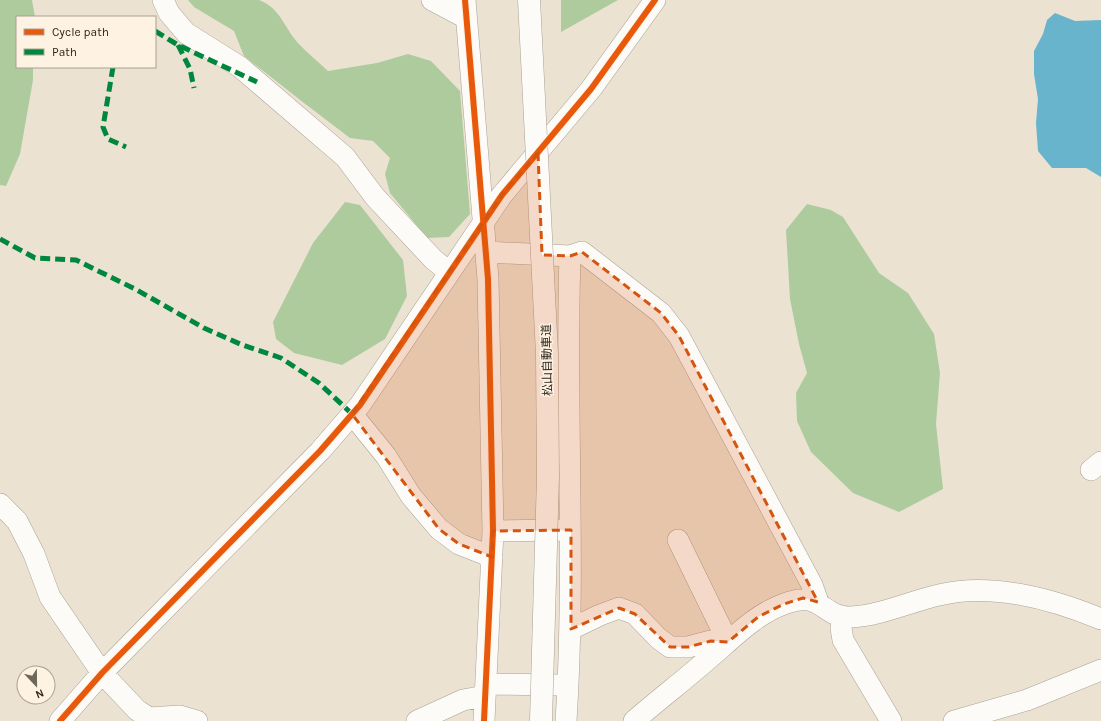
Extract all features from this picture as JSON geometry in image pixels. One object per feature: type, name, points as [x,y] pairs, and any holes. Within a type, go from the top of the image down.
[{"type":"highway","name":"松山自動車道","points":[[529,0],[547,354],[548,476],[541,721]]},
{"type":"street","points":[[163,0],[169,13],[186,33],[240,67],[345,157],[375,197],[433,259],[449,272]]},
{"type":"street","points":[[432,0],[465,9],[482,222],[486,252],[493,531],[484,721]]},
{"type":"street","points":[[60,721],[102,673],[320,452],[360,405],[482,222],[502,195],[591,90],[655,0]]},
{"type":"street","points":[[486,252],[570,256],[582,252],[661,313],[679,336],[808,578],[818,602]]},
{"type":"street","points":[[566,721],[571,629],[568,320],[570,256]]},
{"type":"street","points":[[352,414],[386,456],[411,496],[439,529],[459,544],[492,557]]},
{"type":"street","points":[[0,504],[17,521],[34,554],[50,597],[102,673],[137,710],[150,718],[180,716],[196,721]]},
{"type":"street","points":[[493,531],[571,530]]},
{"type":"street","points":[[678,540],[728,642]]},
{"type":"street","points":[[634,721],[758,617],[784,604],[803,598],[818,602],[834,615],[851,617],[876,612],[940,594],[965,590],[994,590],[1064,606],[1101,619]]},
{"type":"street","points":[[571,629],[600,615],[619,608],[635,614],[658,638],[670,647],[688,647],[711,641],[728,642]]},
{"type":"street","points":[[842,616],[841,628],[843,640],[890,721]]},
{"type":"street","points":[[954,721],[1027,700],[1101,670]]},
{"type":"street","points":[[417,721],[486,690],[568,685]]},
{"type":"highlighted area","points":[[538,153],[542,255],[570,256],[582,252],[661,313],[679,336],[818,602],[803,598],[784,604],[758,617],[728,642],[711,641],[688,647],[670,647],[635,614],[619,608],[571,629],[571,530],[493,531],[492,557],[459,544],[439,529],[352,414],[502,195]]},
{"type":"green space","points":[[0,0],[32,0],[35,16],[16,16],[16,68],[33,68],[33,80],[20,154],[6,186],[0,185]]},
{"type":"green space","points":[[188,0],[259,0],[267,4],[278,14],[306,52],[328,71],[377,63],[408,54],[431,61],[460,91],[470,214],[449,237],[427,238],[390,193],[385,174],[390,158],[373,141],[350,138],[304,103],[244,56],[234,31],[194,7]]},
{"type":"green space","points":[[561,0],[618,0],[561,32]]},
{"type":"green space","points":[[345,202],[360,205],[403,260],[407,296],[385,339],[342,365],[294,353],[276,339],[273,322],[313,243]]},
{"type":"green space","points":[[807,204],[831,210],[843,217],[879,273],[908,293],[934,334],[940,373],[936,424],[943,489],[899,512],[853,493],[811,452],[797,421],[796,393],[807,373],[799,344],[790,299],[786,230]]},
{"type":"water","points":[[1055,13],[1075,21],[1101,20],[1101,177],[1086,168],[1052,168],[1038,151],[1036,123],[1038,99],[1034,74],[1034,51],[1043,34],[1047,20]]},
{"type":"marked path","points":[[156,32],[178,45],[257,82]]},
{"type":"marked path","points":[[178,45],[190,69],[194,88]]},
{"type":"marked path","points":[[113,68],[103,127],[108,139],[126,147]]},
{"type":"marked path","points":[[0,239],[35,258],[76,260],[135,289],[204,328],[240,344],[281,358],[319,383],[352,414]]},
{"type":"cycle path","points":[[465,0],[488,279],[493,531],[484,721]]},
{"type":"cycle path","points":[[60,721],[102,673],[320,451],[360,405],[502,195],[591,89],[655,0]]}]
